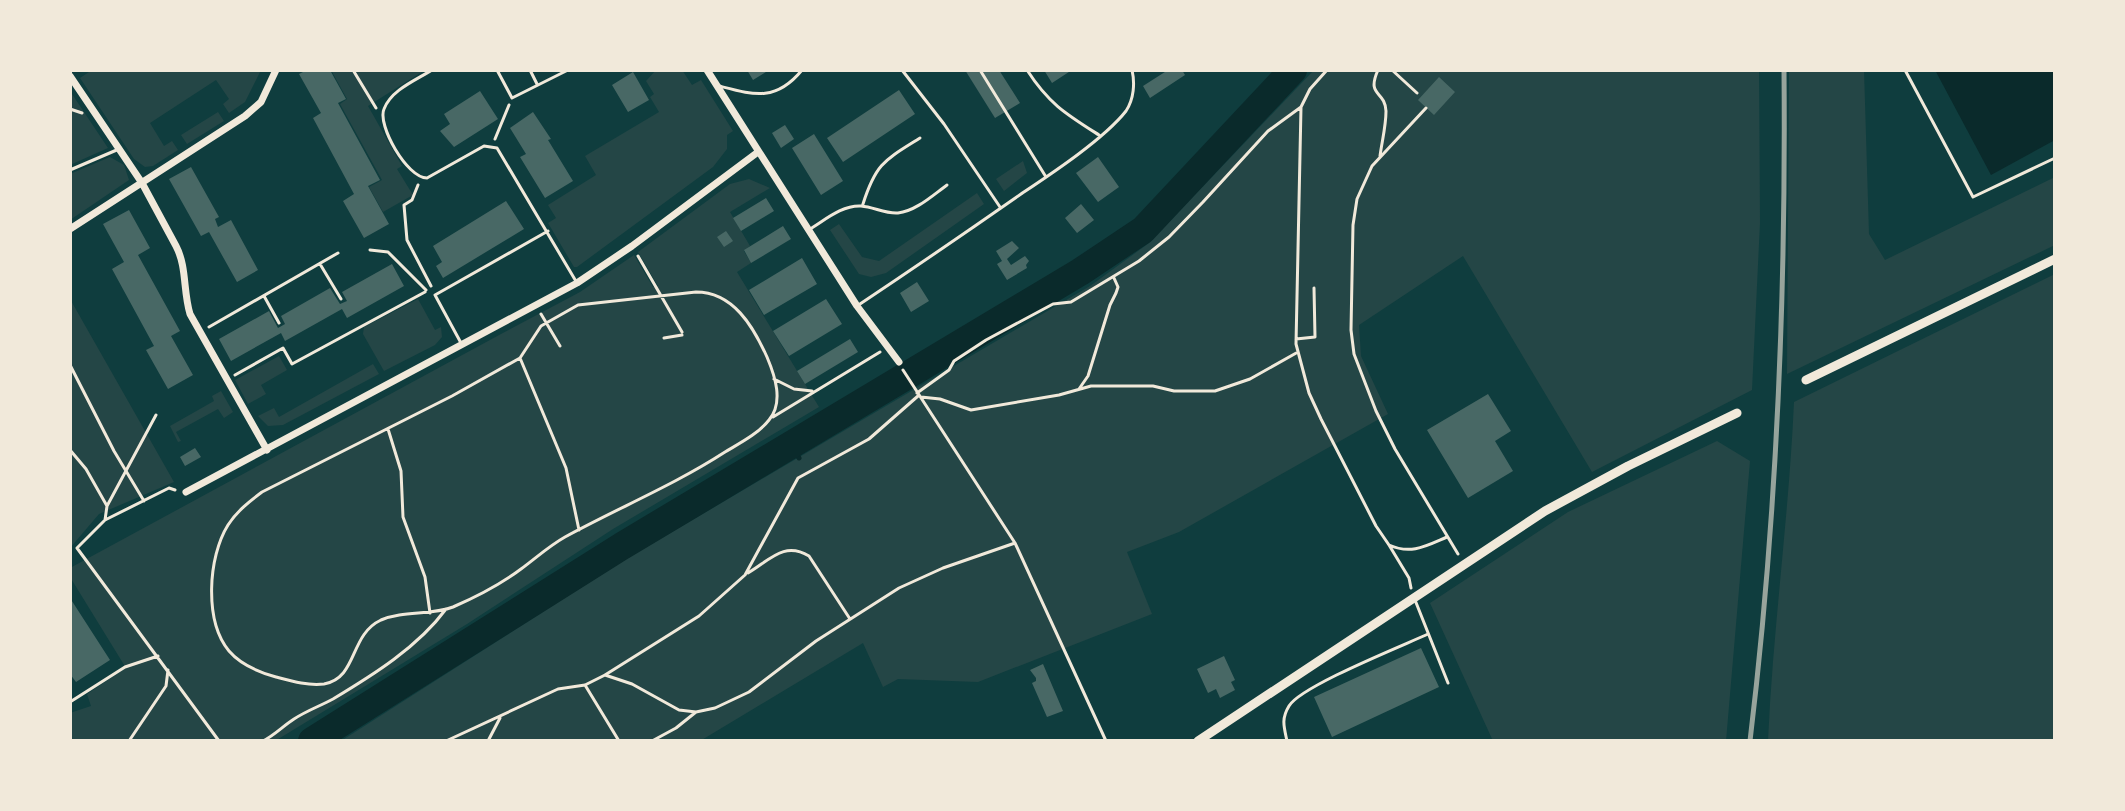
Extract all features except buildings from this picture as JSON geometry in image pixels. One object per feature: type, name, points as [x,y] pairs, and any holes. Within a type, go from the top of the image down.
[{"type":"street","points":[[70,229],[231,125],[261,102],[276,70]]},
{"type":"street","points":[[707,70],[857,306],[899,362]]},
{"type":"street","points":[[70,76],[142,183],[182,257],[187,303],[200,332],[267,450]]},
{"type":"street","points":[[186,492],[577,283],[758,152]]},
{"type":"street","points":[[1806,380],[2055,259]]},
{"type":"street","points":[[1198,741],[1464,564],[1586,488],[1737,413]]},
{"type":"lane","points":[[432,70],[401,89],[383,110],[382,118],[409,169],[420,178],[435,175],[472,152],[492,146],[500,153],[577,283]]},
{"type":"lane","points":[[497,70],[512,98],[568,70]]},
{"type":"lane","points":[[530,70],[537,85]]},
{"type":"lane","points":[[716,85],[765,95],[795,78],[802,70]]},
{"type":"lane","points":[[902,70],[934,110],[1001,208]]},
{"type":"lane","points":[[980,70],[1046,177]]},
{"type":"lane","points":[[1027,70],[1054,105],[1099,135]]},
{"type":"lane","points":[[857,306],[1046,177],[1099,135],[1126,111],[1133,97],[1132,70]]},
{"type":"lane","points":[[1905,70],[1973,197],[2055,158]]},
{"type":"lane","points":[[862,206],[870,179],[877,169],[920,138]]},
{"type":"lane","points":[[70,170],[119,149]]},
{"type":"lane","points":[[808,230],[839,211],[862,206],[886,213],[901,213],[914,208],[947,185]]},
{"type":"lane","points":[[463,346],[435,295],[548,231]]},
{"type":"lane","points":[[1414,597],[1448,683]]},
{"type":"lane","points":[[1287,741],[1282,721],[1291,702],[1310,689],[1428,634]]},
{"type":"path","points":[[353,70],[374,107],[383,110]]},
{"type":"path","points":[[1327,70],[1310,89],[1301,107],[1298,352],[1309,393],[1321,419],[1376,526],[1409,578],[1414,597]]},
{"type":"path","points":[[1378,70],[1373,82],[1374,91],[1385,104],[1386,113],[1380,157]]},
{"type":"path","points":[[1392,70],[1417,93]]},
{"type":"path","points":[[492,146],[512,98]]},
{"type":"path","points":[[745,575],[798,478],[869,439],[917,394],[949,370],[954,361],[986,340],[1053,304],[1071,302],[1139,261],[1169,237],[1268,131],[1301,107]]},
{"type":"path","points":[[1426,108],[1380,157],[1363,182],[1357,199],[1353,225],[1351,330],[1354,354],[1376,411],[1395,449],[1464,564]]},
{"type":"path","points":[[420,178],[412,200],[404,205],[407,240],[435,295]]},
{"type":"path","points":[[632,246],[682,334],[664,338]]},
{"type":"path","points":[[370,250],[388,252],[426,291]]},
{"type":"path","points":[[200,332],[338,253]]},
{"type":"path","points":[[320,264],[341,299]]},
{"type":"path","points":[[1079,389],[1088,376],[1118,287],[1113,277]]},
{"type":"path","points":[[227,379],[283,348],[292,364],[432,288]]},
{"type":"path","points":[[1296,339],[1315,337],[1314,288]]},
{"type":"path","points":[[770,419],[777,401],[774,379],[760,344],[729,301],[708,292],[586,302],[545,323],[520,358],[388,429],[275,484],[250,502],[233,518],[220,540],[210,577],[219,635],[231,653],[252,669],[285,679],[323,684],[337,679],[344,673],[360,637],[373,625],[391,617],[446,609],[507,578],[579,530],[696,470],[770,419],[887,347]]},
{"type":"path","points":[[264,296],[279,323]]},
{"type":"path","points":[[541,314],[560,346]]},
{"type":"path","points":[[917,394],[978,410],[1107,385],[1215,391],[1250,379],[1298,352]]},
{"type":"path","points":[[520,358],[566,468],[579,530]]},
{"type":"path","points":[[899,362],[1015,543],[1106,741]]},
{"type":"path","points":[[70,365],[144,501]]},
{"type":"path","points":[[774,379],[794,389],[816,391]]},
{"type":"path","points":[[105,520],[107,506],[156,415]]},
{"type":"path","points":[[388,429],[401,471],[403,517],[425,577],[430,613]]},
{"type":"path","points":[[70,450],[86,469],[107,506]]},
{"type":"path","points":[[186,492],[169,488],[105,520],[77,548],[219,741]]},
{"type":"path","points":[[1389,545],[1402,551],[1416,550],[1447,537]]},
{"type":"path","points":[[605,675],[632,684],[679,710],[696,712],[728,703],[749,692],[816,641],[899,588],[1015,543]]},
{"type":"path","points":[[446,741],[558,689],[585,685],[605,675],[699,616],[745,575],[789,549],[809,556],[850,619]]},
{"type":"path","points":[[263,741],[280,732],[293,719],[331,700],[378,670],[436,623],[446,609]]},
{"type":"path","points":[[70,702],[125,667],[158,656]]},
{"type":"path","points":[[130,741],[166,686],[168,670]]},
{"type":"path","points":[[585,685],[619,741]]},
{"type":"path","points":[[652,741],[696,712]]},
{"type":"path","points":[[488,741],[500,718]]},
{"type":"shaded area","points":[[92,70],[261,70],[245,102],[229,113],[223,104],[229,99],[216,80],[150,123],[164,146],[172,141],[178,150],[153,166],[145,167],[134,159],[80,78]]},
{"type":"shaded area","points":[[331,70],[425,70],[368,106],[402,166],[397,169],[413,195],[383,212],[369,187],[382,180],[340,104],[347,99]]},
{"type":"shaded area","points":[[656,70],[682,70],[692,85],[701,80],[733,131],[727,135],[727,149],[713,167],[574,267],[548,223],[556,218],[548,205],[596,175],[585,156],[659,112],[650,97],[654,94],[646,81]]},
{"type":"shaded area","points":[[1314,70],[1759,70],[1760,223],[1752,390],[1592,472],[1463,256],[1359,325],[1361,356],[1388,414],[1179,532],[1127,552],[1152,614],[978,682],[898,679],[883,687],[863,643],[700,741],[341,741],[626,559],[1090,286],[1149,243]]},
{"type":"shaded area","points":[[1789,70],[1864,70],[1869,234],[1885,260],[2055,177],[2055,245],[1787,374]]},
{"type":"shaded area","points":[[1935,70],[2055,70],[2055,140],[1991,175]]},
{"type":"shaded area","points":[[70,91],[108,148],[70,165]]},
{"type":"shaded area","points":[[218,112],[224,121],[187,144],[181,135]]},
{"type":"shaded area","points":[[110,157],[124,165],[129,180],[70,220],[70,174]]},
{"type":"shaded area","points":[[1023,161],[1027,173],[1004,191],[996,179]]},
{"type":"shaded area","points":[[749,179],[770,188],[730,212],[750,246],[744,251],[751,263],[737,272],[819,407],[613,529],[467,624],[275,741],[70,741],[70,713],[91,706],[87,694],[126,668],[70,577],[70,568],[580,292],[634,255],[653,287],[658,286],[638,252],[730,184]]},
{"type":"shaded area","points":[[977,193],[984,204],[886,273],[871,277],[859,274],[830,230],[839,224],[862,257],[879,261]]},
{"type":"shaded area","points":[[2055,274],[2055,741],[1768,741],[1794,402]]},
{"type":"shaded area","points":[[70,299],[174,482],[99,514],[70,548]]},
{"type":"shaded area","points":[[418,299],[435,330],[441,327],[442,337],[435,345],[384,371],[363,334],[364,327]]},
{"type":"shaded area","points":[[279,356],[287,370],[261,385],[266,394],[248,404],[235,380]]},
{"type":"shaded area","points":[[373,364],[379,374],[283,425],[268,426],[258,416],[274,408],[279,417]]},
{"type":"shaded area","points":[[221,391],[233,412],[224,418],[218,409],[176,432],[181,441],[178,442],[170,426],[214,401],[212,396]]},
{"type":"shaded area","points":[[1717,441],[1750,461],[1726,741],[1493,741],[1430,603],[1568,512]]},
{"type":"waterway","points":[[312,741],[622,546],[1080,272],[1143,230],[1293,70]]},
{"type":"waterway","points":[[791,444],[799,458]]},
{"type":"railway","points":[[1750,741],[1767,574],[1778,406],[1784,70]]}]
